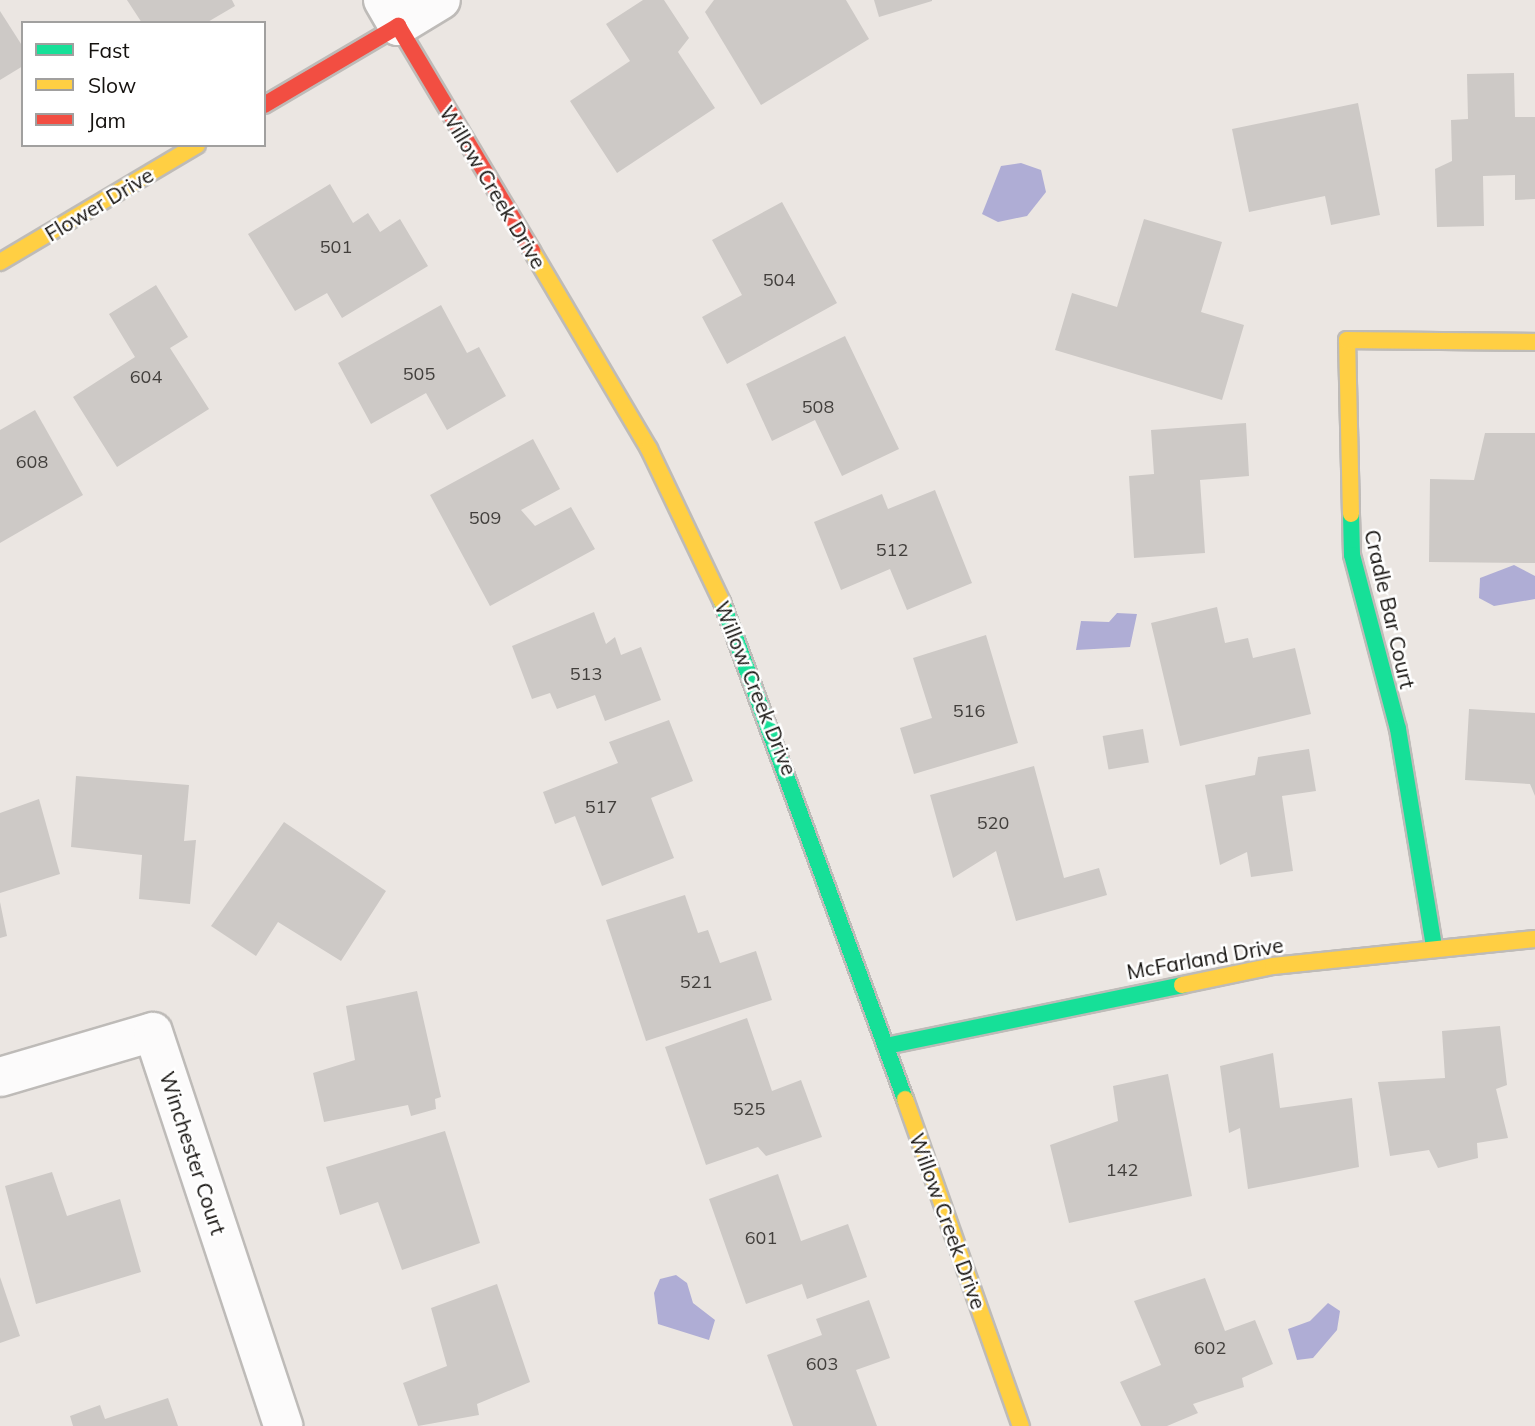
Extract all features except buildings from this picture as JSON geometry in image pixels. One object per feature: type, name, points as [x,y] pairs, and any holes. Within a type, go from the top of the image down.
[{"type":"street","points":[[266,104],[391,13],[441,0]]},
{"type":"street","name":"Willow Creek Drive","points":[[391,13],[649,449],[725,608],[886,1046],[1021,1426]]},
{"type":"street","name":"Flower Drive","points":[[0,262],[194,147]]},
{"type":"street","name":"Cradle Bar Court","points":[[1434,946],[1398,729],[1352,555],[1347,340],[1535,342]]},
{"type":"street","name":"McFarland Drive","points":[[886,1046],[1273,966],[1434,946],[1535,939]]},
{"type":"street","name":"Winchester Court","points":[[0,1077],[153,1032],[283,1426]]},
{"type":"water","points":[[1021,163],[1041,170],[1046,192],[1027,216],[998,222],[982,214],[1001,166]]},
{"type":"water","points":[[1514,565],[1535,576],[1535,599],[1494,606],[1479,598],[1480,578]]},
{"type":"water","points":[[1117,613],[1137,614],[1130,647],[1076,650],[1081,621],[1109,622]]},
{"type":"water","points":[[676,1275],[687,1283],[693,1303],[715,1320],[709,1340],[658,1324],[654,1293],[660,1279]]},
{"type":"water","points":[[1328,1303],[1340,1311],[1337,1330],[1313,1358],[1297,1360],[1288,1329],[1310,1321]]},
{"type":"traffic: fast","points":[[1351,514],[1352,555],[1398,729],[1434,946]]},
{"type":"traffic: fast","points":[[722,602],[905,1099]]},
{"type":"traffic: fast","points":[[886,1046],[1182,985]]},
{"type":"traffic: slow","points":[[0,262],[194,147]]},
{"type":"traffic: slow","points":[[532,251],[649,449],[722,602]]},
{"type":"traffic: slow","points":[[1351,514],[1347,340],[1535,342]]},
{"type":"traffic: slow","points":[[1182,985],[1273,966],[1535,939]]},
{"type":"traffic: slow","points":[[905,1099],[1021,1426]]},
{"type":"traffic: jam","points":[[266,104],[398,26],[532,251]]}]
